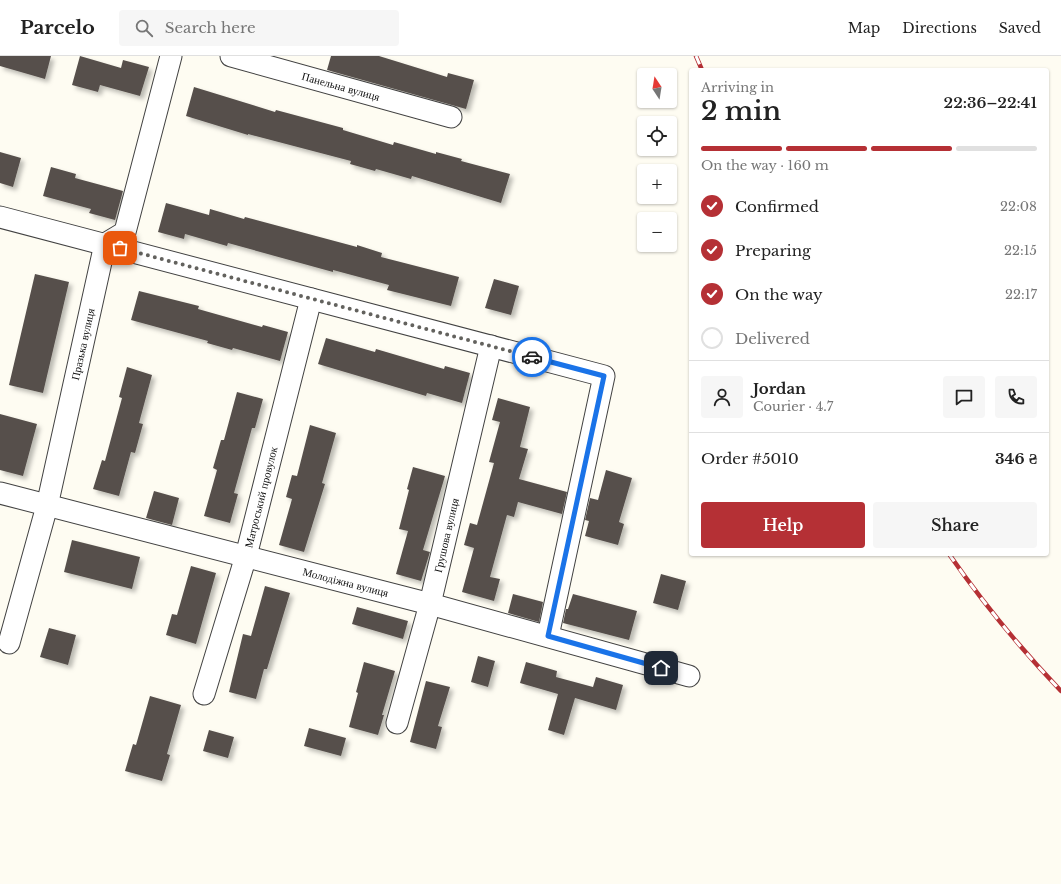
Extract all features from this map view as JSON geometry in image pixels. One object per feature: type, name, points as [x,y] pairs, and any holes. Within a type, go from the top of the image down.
[{"type":"street","points":[[105,244],[125,232],[171,56]]},
{"type":"street","name":"Панельна вулиця","points":[[231,56],[451,117]]},
{"type":"street","points":[[0,217],[604,376],[548,636]]},
{"type":"street","name":"Празька вулиця","points":[[9,644],[47,506],[105,244]]},
{"type":"street","name":"Матроський провулок","points":[[204,694],[246,556],[311,299]]},
{"type":"street","name":"Грушова вулиця","points":[[397,723],[430,604],[491,346]]},
{"type":"street","name":"Молодіжна вулиця","points":[[0,493],[430,604],[689,676]]},
{"type":"building","points":[[0,56],[51,56],[45,79],[0,66]]},
{"type":"building","points":[[80,56],[121,68],[123,60],[149,67],[140,96],[100,85],[98,92],[72,85]]},
{"type":"building","points":[[331,56],[379,56],[447,77],[448,73],[474,80],[466,109],[327,70]]},
{"type":"building","points":[[194,87],[275,112],[276,110],[343,128],[343,130],[393,145],[394,142],[436,154],[436,152],[462,159],[461,161],[510,174],[501,203],[412,176],[411,179],[376,169],[375,171],[350,164],[351,161],[248,135],[186,116]]},
{"type":"building","points":[[0,152],[21,158],[13,187],[0,183]]},
{"type":"building","points":[[51,167],[76,174],[75,178],[123,191],[115,220],[89,213],[91,209],[43,196]]},
{"type":"building","points":[[166,203],[209,215],[210,209],[357,247],[357,245],[382,253],[381,257],[459,277],[451,306],[387,290],[389,285],[333,270],[333,272],[228,243],[227,246],[185,234],[184,239],[158,232]]},
{"type":"building","points":[[35,274],[69,282],[43,393],[9,385]]},
{"type":"building","points":[[494,279],[519,286],[511,315],[485,308]]},
{"type":"building","points":[[139,291],[199,306],[198,309],[262,327],[263,325],[288,332],[280,361],[233,348],[232,350],[207,343],[208,341],[131,320]]},
{"type":"building","points":[[326,338],[375,352],[376,349],[444,369],[445,366],[470,373],[462,403],[427,393],[426,396],[318,364]]},
{"type":"building","points":[[127,367],[152,375],[139,423],[143,424],[135,453],[131,452],[119,496],[93,489],[102,460],[105,461],[122,398],[119,397]]},
{"type":"building","points":[[237,392],[263,399],[255,428],[252,428],[234,493],[238,494],[230,523],[204,516],[217,470],[213,468],[221,440],[224,440]]},
{"type":"building","points":[[498,398],[530,407],[520,447],[528,449],[519,479],[567,492],[562,514],[518,502],[514,517],[507,515],[490,577],[500,579],[494,601],[462,592],[474,548],[464,545],[470,523],[477,525],[494,463],[489,462],[500,422],[492,420]]},
{"type":"building","points":[[0,414],[37,424],[23,476],[0,470]]},
{"type":"building","points":[[310,425],[336,433],[322,483],[325,484],[304,552],[279,545],[292,499],[286,497],[292,475],[297,476]]},
{"type":"building","points":[[413,467],[445,476],[423,550],[430,552],[421,581],[396,574],[408,531],[399,529]]},
{"type":"building","points":[[606,470],[632,478],[619,522],[624,524],[618,545],[585,536],[589,521],[585,520],[590,498],[598,500]]},
{"type":"building","points":[[154,491],[179,498],[172,525],[146,518]]},
{"type":"building","points":[[72,540],[140,557],[132,589],[64,572]]},
{"type":"building","points":[[191,566],[216,573],[196,644],[166,635],[172,614],[177,615]]},
{"type":"building","points":[[661,574],[686,581],[678,610],[653,603]]},
{"type":"building","points":[[265,586],[290,593],[267,669],[264,669],[256,699],[229,692],[243,634],[251,636]]},
{"type":"building","points":[[513,594],[543,602],[539,622],[508,613]]},
{"type":"building","points":[[573,594],[637,611],[629,640],[563,623],[566,609],[568,609]]},
{"type":"building","points":[[357,607],[408,621],[403,639],[352,624]]},
{"type":"building","points":[[49,628],[76,635],[68,665],[40,657]]},
{"type":"building","points":[[478,656],[495,661],[488,687],[471,682]]},
{"type":"building","points":[[364,662],[395,671],[382,715],[384,715],[378,735],[349,727]]},
{"type":"building","points":[[526,662],[557,671],[556,677],[593,687],[596,677],[623,685],[616,710],[575,698],[564,735],[548,730],[558,694],[520,683]]},
{"type":"building","points":[[426,681],[450,687],[438,726],[442,727],[436,749],[410,742]]},
{"type":"building","points":[[150,696],[181,705],[167,754],[170,755],[162,781],[125,771],[133,744],[136,745]]},
{"type":"building","points":[[309,728],[346,738],[341,756],[304,746]]},
{"type":"building","points":[[209,730],[234,737],[228,758],[203,751]]},
{"type":"railway","points":[[696,56],[701,68]]},
{"type":"railway","points":[[950,556],[1002,625],[1061,691]]},
{"type":"way so far","points":[[120,248],[532,357]]},
{"type":"route","points":[[532,357],[604,376],[548,636],[661,668]]}]
